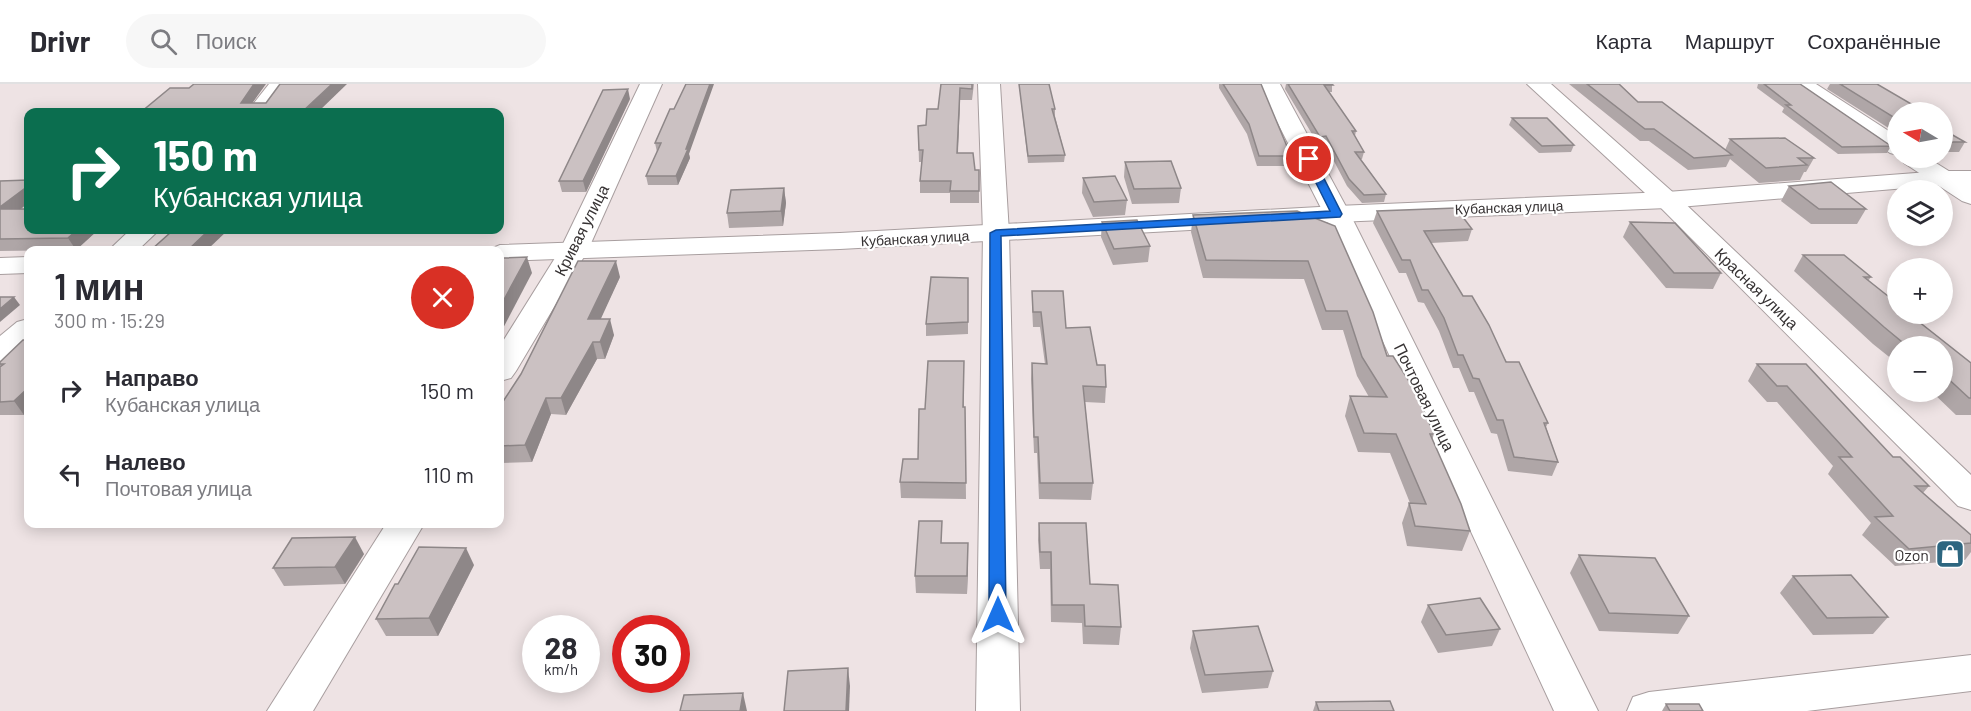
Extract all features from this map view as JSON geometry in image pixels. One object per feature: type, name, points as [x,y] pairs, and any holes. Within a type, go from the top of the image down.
[{"type":"street","points":[[261,108],[280,84]]},
{"type":"street","name":"Кривая улица","points":[[504,364],[574,250],[651,84]]},
{"type":"street","points":[[988,84],[996,233],[998,711]]},
{"type":"street","name":"Почтовая улица","points":[[1269,84],[1337,214],[1576,711]]},
{"type":"street","name":"Красная улица","points":[[1538,84],[1667,200],[1971,497]]},
{"type":"street","points":[[1802,84],[1887,141]]},
{"type":"street","points":[[1927,168],[1971,196]]},
{"type":"street","name":"Кубанская улица","points":[[504,253],[996,233],[1337,214],[1667,200],[1942,178],[1971,178]]},
{"type":"street","points":[[127,246],[141,234]]},
{"type":"street","points":[[0,266],[24,265]]},
{"type":"street","points":[[0,352],[24,331]]},
{"type":"street","points":[[289,711],[403,528]]},
{"type":"street","points":[[1649,711],[1971,673]]},
{"type":"building","points":[[194,84],[254,84],[241,103],[266,103],[280,84],[332,84],[306,108],[146,108],[170,88],[189,88]]},
{"type":"building","points":[[686,84],[710,84],[686,149],[688,149],[676,176],[646,176],[661,143],[655,143],[670,109],[674,109]]},
{"type":"building","points":[[941,84],[972,84],[972,89],[960,88],[957,153],[973,153],[975,170],[979,170],[979,191],[950,191],[951,181],[920,181],[923,150],[919,150],[918,126],[926,125],[927,109],[938,109]]},
{"type":"building","points":[[1019,84],[1049,84],[1055,109],[1052,109],[1065,155],[1028,156]]},
{"type":"building","points":[[1223,84],[1261,84],[1291,156],[1259,156],[1249,124]]},
{"type":"building","points":[[1288,84],[1333,85],[1324,85],[1356,131],[1352,131],[1364,152],[1355,152],[1386,194],[1364,195],[1349,179],[1326,136],[1320,137]]},
{"type":"building","points":[[1587,84],[1619,84],[1638,102],[1662,102],[1732,155],[1694,158],[1654,129],[1645,129]]},
{"type":"building","points":[[1764,84],[1800,84],[1887,143],[1887,146],[1842,147],[1786,105],[1791,105]]},
{"type":"building","points":[[1840,84],[1877,84],[1908,102],[1887,102],[1887,113]]},
{"type":"building","points":[[628,89],[583,181],[559,181],[603,90]]},
{"type":"building","points":[[1512,118],[1547,118],[1574,145],[1542,146]]},
{"type":"building","points":[[1953,135],[1965,142],[1953,142]]},
{"type":"building","points":[[1785,138],[1814,158],[1798,158],[1807,165],[1766,168],[1730,139]]},
{"type":"building","points":[[1171,161],[1181,188],[1134,189],[1125,162]]},
{"type":"building","points":[[1115,176],[1127,200],[1094,202],[1083,178]]},
{"type":"building","points":[[24,180],[24,189],[0,207],[0,181]]},
{"type":"building","points":[[1831,182],[1866,209],[1819,209],[1789,186]]},
{"type":"building","points":[[784,188],[781,211],[727,213],[731,190]]},
{"type":"building","points":[[1456,208],[1472,229],[1424,231],[1463,296],[1472,296],[1489,325],[1506,362],[1519,362],[1548,423],[1544,423],[1558,462],[1514,457],[1503,420],[1497,420],[1479,379],[1473,378],[1463,355],[1458,355],[1444,318],[1428,290],[1422,290],[1410,260],[1402,260],[1377,211]]},
{"type":"building","points":[[0,209],[24,209],[24,234],[72,234],[68,238],[0,239]]},
{"type":"building","points":[[1297,211],[1335,226],[1373,312],[1387,356],[1393,356],[1414,389],[1434,434],[1430,434],[1461,504],[1470,531],[1415,526],[1409,503],[1426,504],[1396,434],[1364,433],[1350,396],[1387,397],[1362,357],[1347,311],[1326,311],[1308,261],[1206,260],[1193,215]]},
{"type":"building","points":[[1137,220],[1150,246],[1114,249],[1102,222]]},
{"type":"building","points":[[1630,222],[1675,223],[1721,273],[1674,273]]},
{"type":"building","points":[[169,234],[205,234],[192,246],[155,246]]},
{"type":"building","points":[[1803,255],[1844,255],[1871,277],[1864,277],[1887,295],[1887,324],[1922,324],[1937,336],[1895,336]]},
{"type":"building","points":[[527,257],[504,300],[504,258]]},
{"type":"building","points":[[578,261],[616,261],[588,319],[610,319],[600,342],[593,342],[561,398],[546,398],[525,445],[504,446],[504,400],[521,374]]},
{"type":"building","points":[[931,277],[968,278],[968,322],[926,324]]},
{"type":"building","points":[[1032,291],[1063,291],[1066,328],[1090,327],[1097,365],[1105,365],[1106,387],[1083,386],[1093,483],[1040,483],[1038,437],[1034,437],[1032,363],[1047,364],[1041,312],[1033,312]]},
{"type":"building","points":[[0,297],[14,297],[0,309]]},
{"type":"building","points":[[24,340],[24,392],[14,401],[0,402],[0,367],[4,364],[0,362]]},
{"type":"building","points":[[1953,349],[1971,363],[1971,398],[1953,383]]},
{"type":"building","points":[[928,361],[964,361],[966,483],[900,482],[903,459],[918,459],[919,409],[925,409]]},
{"type":"building","points":[[1757,364],[1806,364],[1893,457],[1900,457],[1929,486],[1915,486],[1971,535],[1971,543],[1909,549],[1875,517],[1893,516],[1839,457],[1852,457],[1787,386],[1777,386]]},
{"type":"building","points":[[919,521],[942,521],[941,543],[968,543],[967,576],[915,576]]},
{"type":"building","points":[[1039,523],[1086,523],[1090,584],[1118,585],[1121,627],[1085,626],[1084,605],[1052,605],[1051,552],[1040,552]]},
{"type":"building","points":[[355,537],[335,567],[273,568],[292,538]]},
{"type":"building","points":[[419,547],[466,548],[429,618],[376,619],[395,584],[398,584]]},
{"type":"building","points":[[1579,555],[1655,558],[1689,616],[1609,613]]},
{"type":"building","points":[[1851,575],[1888,617],[1827,618],[1793,576]]},
{"type":"building","points":[[1480,598],[1500,629],[1446,635],[1428,605]]},
{"type":"building","points":[[1258,626],[1273,671],[1205,675],[1193,631]]},
{"type":"building","points":[[848,668],[846,711],[784,711],[788,671]]},
{"type":"building","points":[[743,693],[740,711],[680,711],[684,695]]},
{"type":"building","points":[[1390,701],[1394,711],[1319,711],[1316,702]]},
{"type":"building","points":[[1666,704],[1699,704],[1703,711],[1670,711]]},
{"type":"place","name":"Ozon","points":[[1950,554]]},
{"type":"route","points":[[998,615],[996,233],[1337,214],[1309,159]]}]
